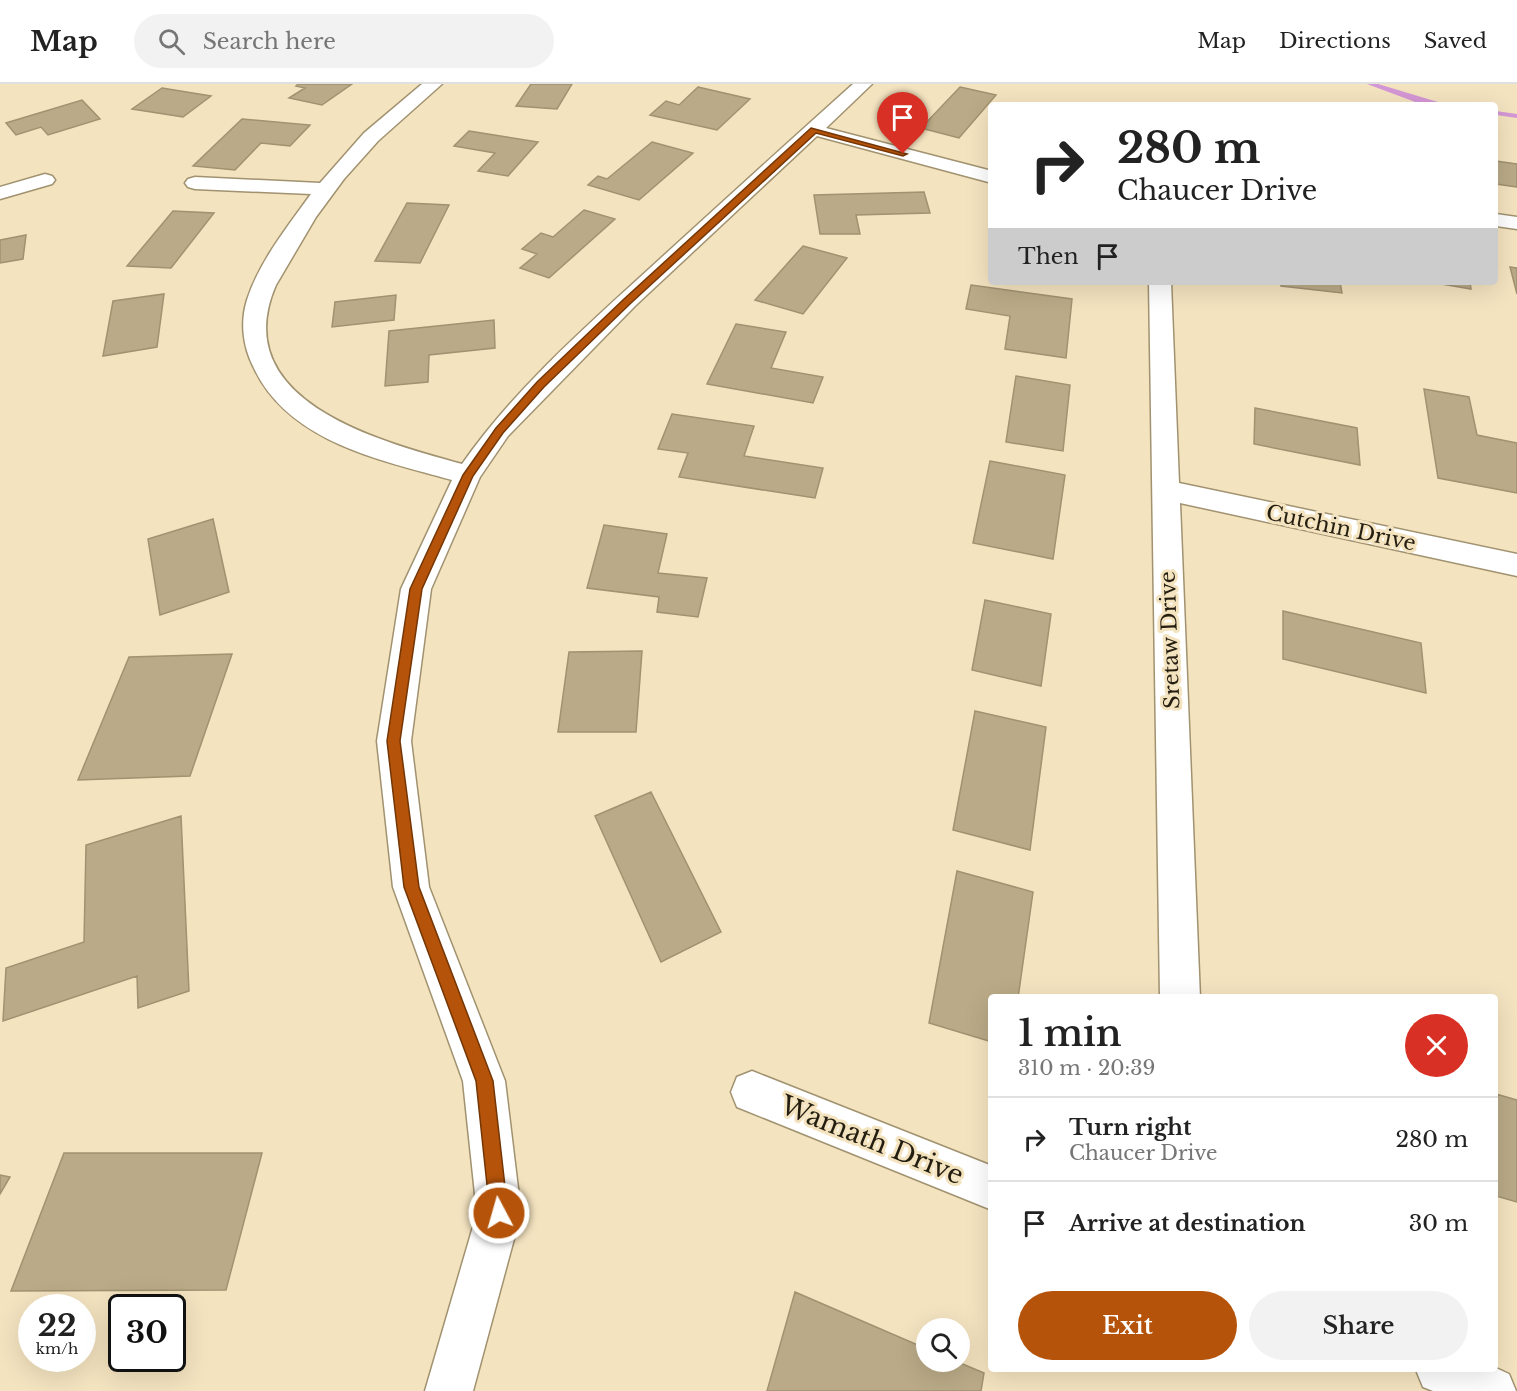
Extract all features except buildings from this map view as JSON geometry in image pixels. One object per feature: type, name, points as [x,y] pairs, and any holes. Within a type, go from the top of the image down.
[{"type":"street","points":[[433,84],[375,131],[345,162],[324,189],[272,272],[259,299],[256,338],[263,366],[288,399],[330,429],[371,447],[468,475]]},
{"type":"street","points":[[449,1391],[499,1213],[484,1081],[411,887],[394,741],[416,589],[468,475],[499,430],[541,385],[863,84]]},
{"type":"street","points":[[814,130],[988,176]]},
{"type":"street","points":[[0,193],[45,180]]},
{"type":"street","points":[[195,183],[324,189]]},
{"type":"street","points":[[1498,220],[1517,223]]},
{"type":"street","name":"Sretaw Drive","points":[[1160,285],[1180,994]]},
{"type":"street","name":"Cutchin Drive","points":[[1166,490],[1517,565]]},
{"type":"street","name":"Wamath Drive","points":[[752,1092],[988,1186]]},
{"type":"street","points":[[1445,1372],[1492,1391]]},
{"type":"waterway","points":[[1371,84],[1427,102]]},
{"type":"waterway","points":[[1498,113],[1517,116]]},
{"type":"route","points":[[499,1213],[484,1081],[411,887],[394,741],[416,589],[468,475],[499,430],[541,385],[627,301],[814,130],[903,154]]}]
